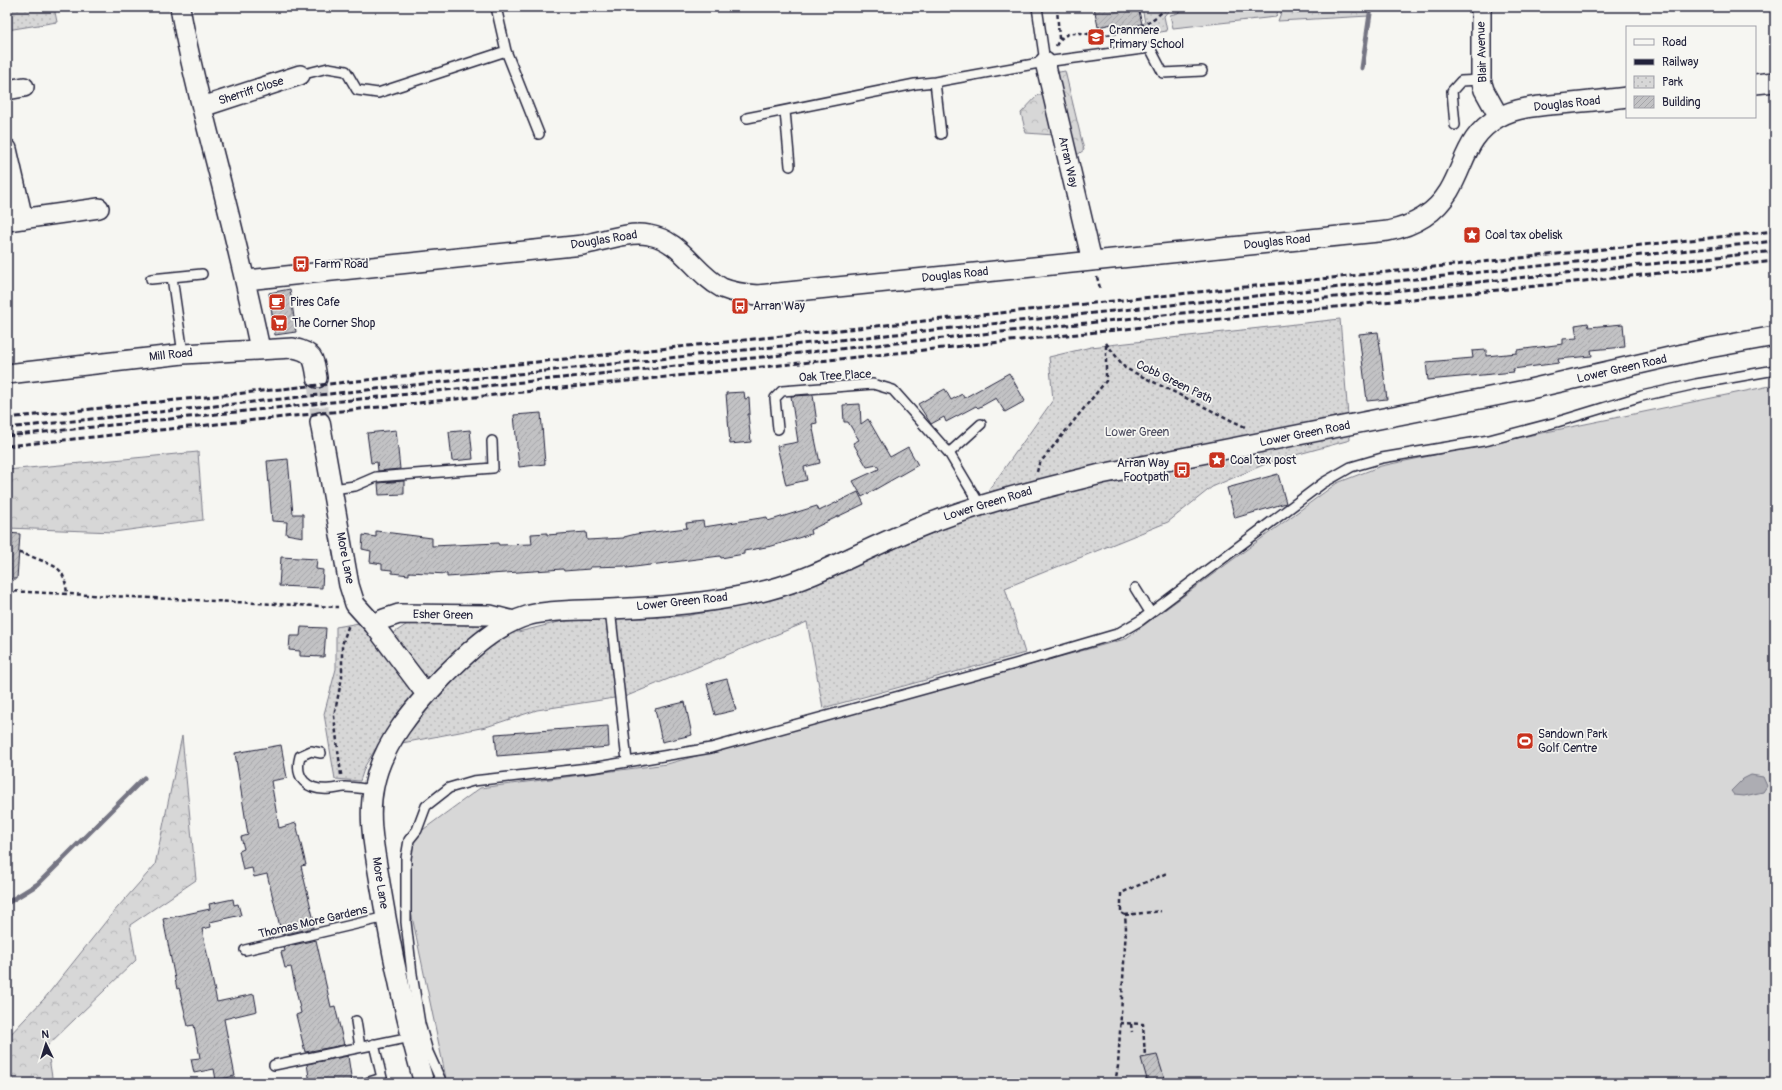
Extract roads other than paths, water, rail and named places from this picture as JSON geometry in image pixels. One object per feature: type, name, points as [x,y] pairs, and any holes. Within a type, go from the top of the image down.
[{"type":"street","points":[[180,7],[202,107],[246,280],[260,349]]},
{"type":"street","name":"Blair Avenue","points":[[1481,7],[1481,80],[1484,90],[1499,117]]},
{"type":"street","name":"Arran Way","points":[[1050,61],[1092,261]]},
{"type":"street","name":"Sherriff Close","points":[[202,107],[300,75]]},
{"type":"street","points":[[1756,84],[1775,82]]},
{"type":"street","name":"Douglas Road","points":[[246,280],[583,244],[629,235],[648,234],[665,240],[677,248],[706,277],[721,287],[738,294],[758,295],[1388,231],[1406,227],[1422,218],[1438,206],[1449,191],[1473,139],[1485,127],[1499,117],[1516,110],[1626,97]]},
{"type":"street","points":[[7,149],[15,220],[99,208]]},
{"type":"street","name":"Lower Green Road","points":[[610,609],[687,604],[766,590],[795,582],[819,573],[908,531],[980,504],[1101,474],[1530,389],[1709,348],[1775,336]]},
{"type":"street","name":"Mill Road","points":[[7,374],[183,354],[293,348],[304,350],[314,360],[317,378]]},
{"type":"street","name":"More Lane","points":[[320,422],[349,585],[355,604],[374,625],[426,694]]},
{"type":"street","name":"More Lane","points":[[424,1083],[410,1037],[386,917],[374,847],[371,812],[373,790],[383,759],[401,727],[426,694],[471,648],[514,621],[533,615],[560,611],[610,609]]},
{"type":"street","name":"Esher Green","points":[[374,625],[384,619],[399,614],[490,615],[514,621]]},
{"type":"lane","points":[[496,7],[506,51],[539,134]]},
{"type":"lane","points":[[1037,7],[1050,61]]},
{"type":"lane","points":[[747,118],[915,84],[935,82],[1050,61],[1150,48],[1163,73],[1202,71]]},
{"type":"lane","points":[[300,75],[328,68],[346,71],[357,90],[378,93],[506,51]]},
{"type":"lane","points":[[1454,126],[1452,91],[1461,81],[1481,80]]},
{"type":"lane","points":[[935,82],[941,134]]},
{"type":"lane","points":[[785,111],[790,166]]},
{"type":"lane","points":[[151,279],[202,274]]},
{"type":"lane","points":[[172,276],[183,354]]},
{"type":"lane","points":[[442,1083],[428,1052],[420,1024],[412,974],[406,922],[406,858],[409,840],[417,830],[426,806],[449,788],[473,781],[627,762],[718,746],[1015,664],[1117,634],[1141,620],[1323,483],[1351,466],[1382,458],[1489,440],[1557,422],[1642,396],[1696,384],[1775,370]]},
{"type":"lane","name":"Oak Tree Place","points":[[778,429],[775,398],[782,391],[873,384],[893,390],[949,453],[980,504]]},
{"type":"lane","points":[[949,453],[981,424]]},
{"type":"lane","points":[[332,489],[355,486],[376,477],[493,468],[492,441]]},
{"type":"lane","points":[[1135,588],[1150,612]]},
{"type":"lane","points":[[610,609],[627,762]]},
{"type":"lane","points":[[321,753],[311,750],[300,756],[297,767],[302,780],[311,786],[329,790],[344,787],[373,790]]},
{"type":"lane","name":"Thomas More Gardens","points":[[245,950],[386,917]]},
{"type":"lane","points":[[356,1021],[360,1047]]},
{"type":"lane","points":[[274,1065],[410,1037]]},
{"type":"lane","points":[[366,1083],[382,1078],[374,1044]]},
{"type":"waterway","points":[[1362,68],[1371,7]]},
{"type":"waterway","points":[[7,903],[38,884],[144,778]]},
{"type":"tunnel","points":[[317,378],[320,422]]},
{"type":"railway","points":[[7,418],[1775,231]]},
{"type":"railway","points":[[7,428],[1775,241]]},
{"type":"railway","points":[[7,436],[1775,251]]},
{"type":"railway","points":[[7,446],[1775,261]]},
{"type":"place","name":"Cranmere Primary School","points":[[1096,37]]},
{"type":"place","name":"Coal tax obelisk","points":[[1472,235]]},
{"type":"place","name":"Farm Road","points":[[301,264]]},
{"type":"place","name":"Pires Cafe","points":[[277,302]]},
{"type":"place","name":"Arran Way","points":[[740,306]]},
{"type":"place","name":"The Corner Shop","points":[[279,323]]},
{"type":"place","name":"Coal tax post","points":[[1217,460]]},
{"type":"place","name":"Arran Way Footpath","points":[[1182,470]]},
{"type":"place","name":"Sandown Park Golf Centre","points":[[1525,741]]},
{"type":"park label","name":"Lower Green","points":[[1137,432]]}]
